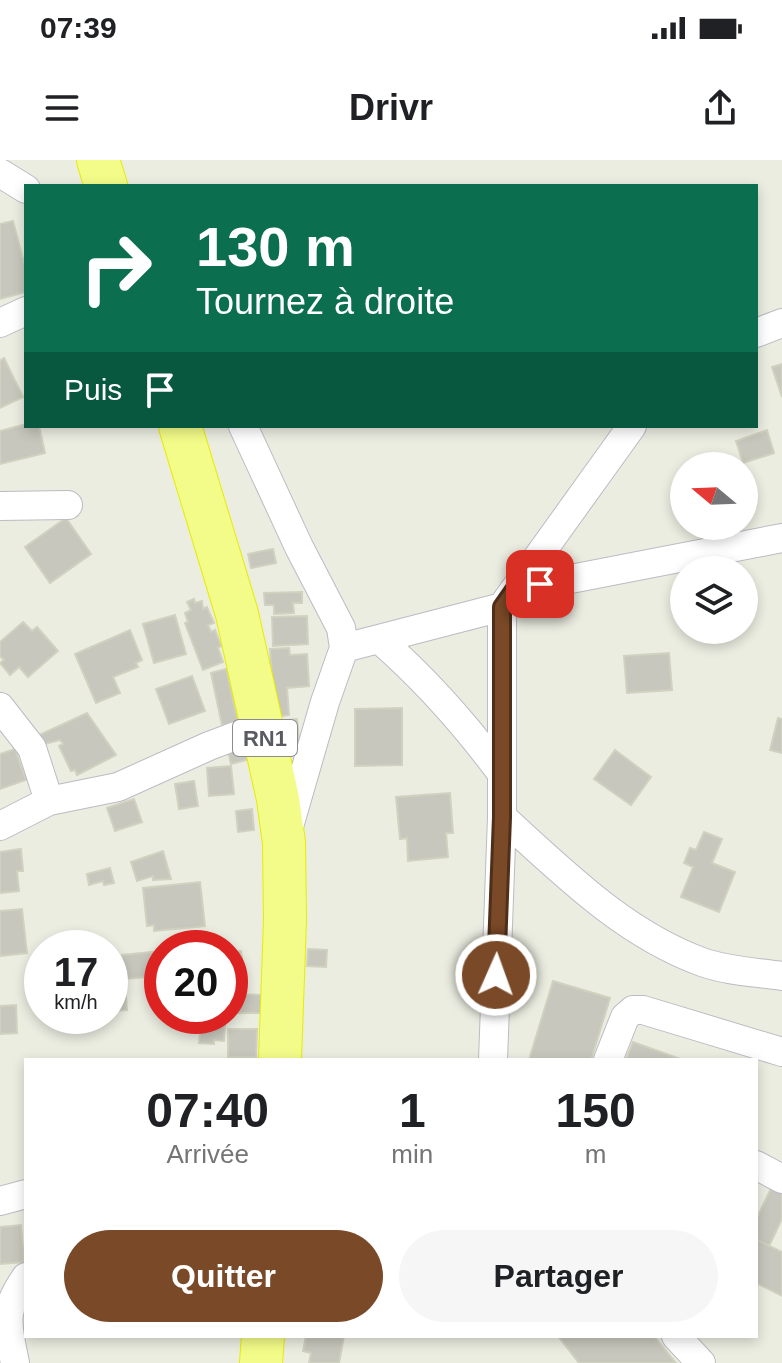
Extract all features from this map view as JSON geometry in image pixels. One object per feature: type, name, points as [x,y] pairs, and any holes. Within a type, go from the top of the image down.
[{"type":"highway","points":[[98,160],[105,184]]},
{"type":"highway","name":"RN1","points":[[181,428],[237,614],[284,843],[285,920],[280,1058]]},
{"type":"highway","points":[[261,1363],[263,1338]]},
{"type":"street","points":[[0,173],[24,188]]},
{"type":"street","points":[[0,323],[24,312]]},
{"type":"street","points":[[758,332],[782,323]]},
{"type":"street","points":[[244,428],[299,547],[341,628],[344,648],[284,843]]},
{"type":"street","points":[[493,1058],[508,598],[631,428]]},
{"type":"street","points":[[0,506],[68,505]]},
{"type":"street","points":[[344,648],[508,598],[782,538]]},
{"type":"street","points":[[379,639],[414,670],[469,728],[502,774]]},
{"type":"street","points":[[0,707],[32,748],[49,801]]},
{"type":"street","points":[[0,826],[49,801],[118,787],[262,726]]},
{"type":"street","points":[[502,817],[604,908],[629,925],[704,963],[782,976]]},
{"type":"street","points":[[609,1058],[625,1017],[633,1010],[643,1010],[741,1050],[782,1052]]},
{"type":"street","points":[[758,1166],[782,1179]]},
{"type":"street","points":[[0,1201],[24,1195]]},
{"type":"street","points":[[15,1363],[7,1323],[8,1309],[12,1296],[24,1280]]},
{"type":"street","points":[[678,1338],[701,1363]]},
{"type":"building","points":[[13,221],[24,262],[24,293],[0,299],[0,224]]},
{"type":"building","points":[[4,358],[23,397],[0,408],[0,361]]},
{"type":"building","points":[[782,364],[782,397],[772,367]]},
{"type":"building","points":[[24,425],[24,428],[39,428],[45,453],[0,464],[0,431]]},
{"type":"building","points":[[767,430],[774,453],[758,458],[758,452],[740,452],[736,441]]},
{"type":"building","points":[[66,518],[91,554],[50,583],[25,547]]},
{"type":"building","points":[[273,549],[276,563],[251,568],[248,554]]},
{"type":"building","points":[[302,592],[302,603],[293,603],[294,613],[274,614],[274,605],[265,605],[264,593]]},
{"type":"building","points":[[194,599],[195,603],[202,601],[203,609],[207,607],[214,623],[208,625],[211,632],[215,630],[221,646],[218,648],[223,662],[203,670],[185,623],[188,622],[185,613],[191,610],[187,602]]},
{"type":"building","points":[[175,615],[186,654],[154,663],[143,624]]},
{"type":"building","points":[[307,616],[308,644],[273,646],[272,617]]},
{"type":"building","points":[[23,622],[32,631],[37,627],[58,651],[28,677],[19,667],[10,675],[0,663],[4,660],[0,656],[0,642]]},
{"type":"building","points":[[130,630],[142,660],[136,663],[138,667],[113,677],[120,693],[96,703],[75,654]]},
{"type":"building","points":[[289,648],[290,655],[307,654],[309,686],[287,688],[289,715],[275,717],[270,649]]},
{"type":"building","points":[[669,653],[672,690],[627,693],[624,656]]},
{"type":"building","points":[[226,669],[238,722],[222,725],[211,673]]},
{"type":"building","points":[[192,676],[205,711],[169,724],[156,689]]},
{"type":"building","points":[[402,708],[402,765],[355,766],[355,709]]},
{"type":"building","points":[[87,713],[116,755],[77,775],[75,770],[71,771],[59,746],[63,744],[60,740],[40,745],[37,736]]},
{"type":"building","points":[[778,718],[782,719],[782,753],[770,750]]},
{"type":"building","points":[[297,719],[299,740],[293,741],[294,752],[283,754],[278,721]]},
{"type":"building","points":[[246,742],[250,759],[231,764],[227,747]]},
{"type":"building","points":[[15,749],[26,780],[0,789],[0,754]]},
{"type":"building","points":[[615,750],[651,777],[631,805],[594,779]]},
{"type":"building","points":[[231,766],[234,794],[209,796],[207,768]]},
{"type":"building","points":[[194,781],[198,806],[179,809],[175,784]]},
{"type":"building","points":[[450,793],[453,833],[446,833],[448,857],[408,861],[407,838],[400,839],[396,797]]},
{"type":"building","points":[[134,799],[142,822],[115,831],[107,808]]},
{"type":"building","points":[[252,809],[254,830],[238,832],[236,811]]},
{"type":"building","points":[[704,832],[722,839],[712,863],[735,872],[719,912],[681,897],[693,867],[684,863],[690,848],[696,850]]},
{"type":"building","points":[[21,849],[23,871],[17,871],[19,891],[0,893],[0,852]]},
{"type":"building","points":[[163,851],[171,879],[153,880],[153,876],[137,881],[131,862]]},
{"type":"building","points":[[110,868],[114,883],[104,885],[103,881],[89,885],[87,874]]},
{"type":"building","points":[[200,882],[205,926],[154,930],[154,925],[147,926],[143,888]]},
{"type":"building","points":[[22,909],[24,953],[0,956],[0,911]]},
{"type":"building","points":[[308,949],[327,950],[326,967],[307,966]]},
{"type":"building","points":[[144,953],[144,977],[128,979],[128,954]]},
{"type":"building","points":[[553,981],[610,998],[592,1058],[530,1058]]},
{"type":"building","points":[[248,995],[263,995],[262,1013],[248,1013]]},
{"type":"building","points":[[16,1005],[17,1033],[0,1034],[0,1006]]},
{"type":"building","points":[[248,1029],[257,1029],[256,1057],[228,1057],[228,1034],[248,1034]]},
{"type":"building","points":[[200,1034],[224,1034],[224,1041],[199,1043]]},
{"type":"building","points":[[633,1042],[677,1058],[627,1058]]},
{"type":"building","points":[[774,1182],[782,1186],[782,1219],[769,1246],[758,1240],[758,1216]]},
{"type":"building","points":[[21,1225],[24,1262],[0,1264],[0,1227]]},
{"type":"building","points":[[758,1240],[782,1252],[782,1296],[758,1284]]},
{"type":"building","points":[[306,1338],[344,1338],[339,1363],[309,1363],[311,1353],[303,1351]]},
{"type":"building","points":[[560,1338],[656,1338],[676,1363],[579,1363]]},
{"type":"route","points":[[496,975],[502,817],[502,607],[514,590],[540,584]]}]
